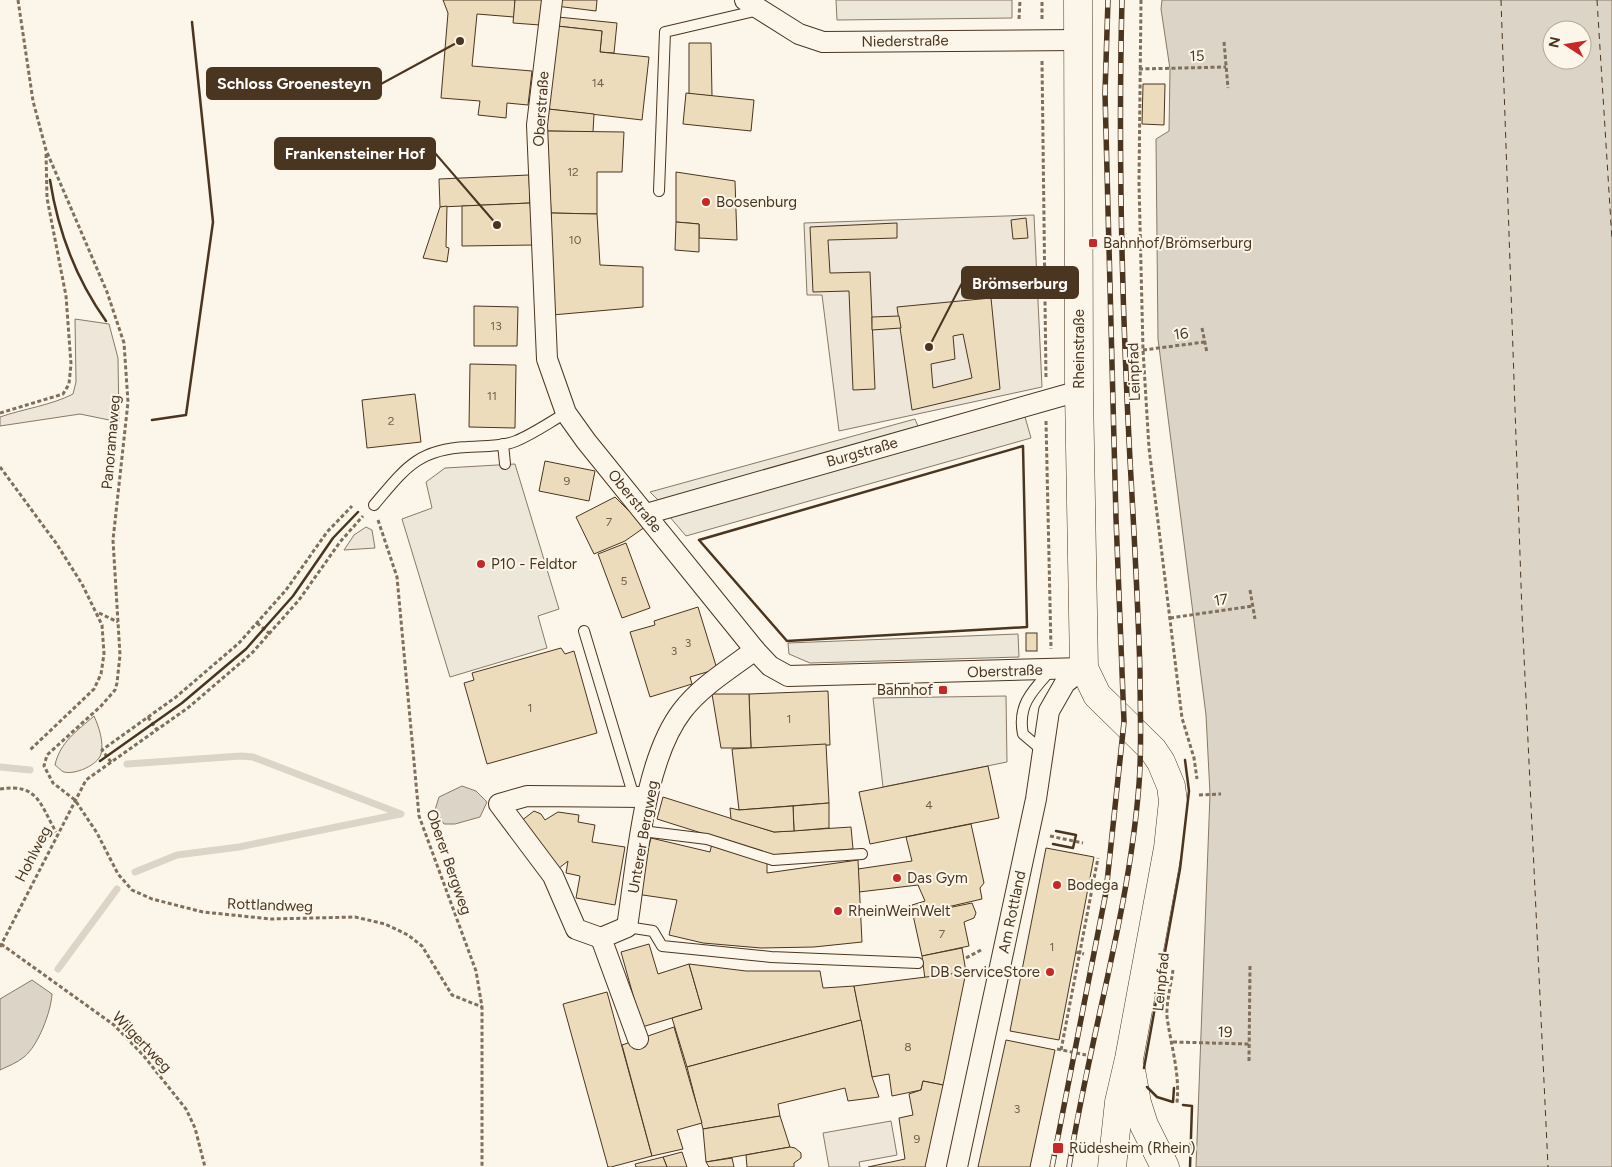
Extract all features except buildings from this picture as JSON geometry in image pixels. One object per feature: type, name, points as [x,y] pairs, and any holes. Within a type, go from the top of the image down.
[{"type":"main road","name":"Rheinstraße","points":[[1078,0],[1076,40],[1079,390],[1084,668]]},
{"type":"main road","points":[[1084,668],[1097,695],[1153,750],[1164,767],[1171,786],[1172,815],[1168,848],[1130,1058],[1119,1102],[1112,1167]]},
{"type":"main road","points":[[1130,1058],[1139,1110],[1165,1167]]},
{"type":"street","name":"Oberstraße","points":[[552,0],[537,135],[547,359],[566,413],[586,441],[755,650],[770,666],[788,676],[1084,668]]},
{"type":"street","name":"Niederstraße","points":[[752,5],[799,34],[823,42],[1076,40]]},
{"type":"street","name":"Burgstraße","points":[[646,514],[1079,390]]},
{"type":"street","name":"Unterer Bergweg","points":[[627,927],[642,831],[641,797],[662,749],[681,712],[697,693],[755,650]]},
{"type":"street","name":"Am Rottland","points":[[957,1167],[1036,799],[1049,711],[1065,683],[1084,668]]},
{"type":"street","points":[[627,927],[600,938],[576,929],[552,876],[499,804],[527,796],[641,797]]},
{"type":"street","points":[[600,938],[638,1040]]},
{"type":"lane","points":[[659,191],[665,32],[752,5]]},
{"type":"lane","points":[[374,505],[397,478],[417,460],[431,451],[516,441],[566,413]]},
{"type":"lane","points":[[503,444],[504,464]]},
{"type":"lane","points":[[584,631],[641,797]]},
{"type":"lane","points":[[1044,751],[1023,734],[1020,717],[1033,690],[1051,670]]},
{"type":"lane","points":[[642,831],[707,839],[773,860],[862,854]]},
{"type":"lane","points":[[627,927],[654,931],[662,946],[771,957],[918,963]]},
{"type":"path","name":"Panoramaweg","points":[[18,0],[33,101],[46,150],[107,292],[124,343],[128,402],[113,540],[120,655],[115,690],[101,706],[47,755],[44,761],[44,766],[53,783],[75,800]]},
{"type":"path","points":[[1042,0],[1051,670]]},
{"type":"path","name":"Leinpfad","points":[[1141,0],[1139,70],[1143,350],[1149,448],[1182,718],[1189,741]]},
{"type":"path","points":[[1224,42],[1228,88]]},
{"type":"path","name":"15","points":[[1139,70],[1226,67]]},
{"type":"path","points":[[0,413],[63,394],[69,384],[71,364],[66,296],[46,198],[46,150]]},
{"type":"path","points":[[1202,328],[1207,353]]},
{"type":"path","name":"16","points":[[1143,350],[1205,342]]},
{"type":"path","points":[[0,468],[56,543],[98,613],[102,625],[104,654],[101,674],[94,688],[30,750]]},
{"type":"path","name":"Hohlweg","points":[[1,946],[57,832],[86,780],[189,707],[252,653],[299,600],[340,542],[374,505]]},
{"type":"path","name":"Oberer Bergweg","points":[[374,505],[397,577],[419,816],[476,970],[482,1007],[482,1167]]},
{"type":"path","points":[[111,762],[102,750],[176,697],[232,649],[286,590],[327,532],[352,506]]},
{"type":"path","points":[[1250,590],[1255,619]]},
{"type":"path","name":"17","points":[[1170,618],[1253,606]]},
{"type":"path","points":[[98,613],[118,622]]},
{"type":"path","points":[[257,623],[270,634]]},
{"type":"path","points":[[148,717],[157,730]]},
{"type":"path","points":[[0,789],[25,788],[34,794],[57,832]]},
{"type":"path","points":[[1199,795],[1221,794]]},
{"type":"path","name":"Rottlandweg","points":[[75,800],[97,833],[118,874],[132,890],[152,899],[203,912],[270,919],[356,917],[384,924],[408,935],[422,946],[452,995],[482,1007]]},
{"type":"path","points":[[1054,837],[1083,843]]},
{"type":"path","points":[[1086,1055],[1059,1049],[1098,858]]},
{"type":"path","name":"Wilgertweg","points":[[1,946],[114,1025],[143,1055],[186,1109],[195,1128],[205,1167]]},
{"type":"path","name":"Leinpfad","points":[[1174,962],[1167,1016],[1173,1042],[1178,1089],[1177,1103]]},
{"type":"path","points":[[1249,1060],[1250,965]]},
{"type":"path","name":"19","points":[[1173,1042],[1249,1044]]},
{"type":"shaded area","points":[[836,0],[1012,0],[1012,18],[837,20]]},
{"type":"shaded area","points":[[1162,0],[1612,0],[1612,1167],[1196,1167],[1210,794],[1206,715],[1158,339],[1156,139],[1169,131],[1170,69],[1161,9]]},
{"type":"shaded area","points":[[1034,215],[1042,387],[839,431],[822,295],[807,295],[804,223]]},
{"type":"shaded area","points":[[75,319],[109,324],[118,358],[119,422],[80,414],[0,426],[0,417],[56,401],[73,394],[76,382]]},
{"type":"shaded area","points":[[1025,417],[1031,438],[686,536],[669,516]]},
{"type":"shaded area","points":[[915,419],[922,436],[662,504],[650,492]]},
{"type":"shaded area","name":"P10 - Feldtor","points":[[515,464],[559,609],[538,616],[547,648],[450,677],[402,519],[432,508],[426,482],[445,468]]},
{"type":"shaded area","points":[[366,527],[372,530],[375,548],[344,550],[354,535]]},
{"type":"shaded area","points":[[1018,634],[1019,657],[810,663],[789,654],[788,643]]},
{"type":"shaded area","points":[[1006,696],[1007,762],[883,787],[873,698]]},
{"type":"shaded area","points":[[94,716],[101,740],[102,749],[99,758],[80,771],[69,773],[63,771],[55,765],[57,757],[65,743]]},
{"type":"shaded area","points":[[462,786],[476,791],[487,802],[480,817],[455,824],[444,824],[435,810],[439,797]]},
{"type":"shaded area","points":[[32,980],[52,994],[46,1019],[39,1037],[29,1052],[18,1061],[0,1070],[0,999]]},
{"type":"shaded area","points":[[891,1121],[897,1155],[859,1162],[860,1167],[829,1167],[823,1133]]},
{"type":"waterway","points":[[127,764],[241,756],[253,757],[401,814]]},
{"type":"waterway","points":[[0,767],[30,770]]},
{"type":"waterway","points":[[135,872],[177,855],[239,847],[400,814]]},
{"type":"waterway","points":[[58,969],[117,889]]},
{"type":"ferry route","points":[[1501,0],[1522,613],[1548,1167]]},
{"type":"ferry route","points":[[1597,0],[1612,240]]},
{"type":"railway","points":[[1052,1167],[1106,892],[1124,722],[1116,518],[1105,93],[1108,0]]},
{"type":"railway","points":[[1069,1167],[1077,1119],[1127,881],[1140,770],[1139,645],[1123,288],[1120,115],[1122,0]]},
{"type":"wall","points":[[152,420],[186,415],[213,222],[192,22]]},
{"type":"wall","points":[[50,180],[58,218],[70,254],[95,305],[106,321]]},
{"type":"wall","points":[[1023,446],[1027,627],[787,641],[699,540],[1023,446]]},
{"type":"wall","points":[[100,761],[182,703],[246,649],[293,596],[333,538],[358,512]]},
{"type":"wall","points":[[1144,1068],[1180,869],[1189,791],[1185,760]]},
{"type":"wall","points":[[1053,844],[1073,848],[1076,835],[1056,831]]},
{"type":"wall","points":[[1147,1087],[1157,1097],[1173,1102],[1174,1088]]},
{"type":"wall","points":[[1183,1105],[1192,1106],[1190,1167]]},
{"type":"place","name":"Schloss Groenesteyn","points":[[460,41]]},
{"type":"place","name":"Boosenburg","points":[[706,202]]},
{"type":"place","name":"Frankensteiner Hof","points":[[497,225]]},
{"type":"place","name":"Bahnhof/Brömserburg","points":[[1093,243]]},
{"type":"place","name":"Brömserburg","points":[[929,347]]},
{"type":"place","name":"P10 - Feldtor","points":[[481,564]]},
{"type":"place","name":"Bahnhof","points":[[943,690]]},
{"type":"place","name":"Das Gym","points":[[897,878]]},
{"type":"place","name":"Bodega","points":[[1057,885]]},
{"type":"place","name":"RheinWeinWelt","points":[[838,911]]},
{"type":"place","name":"DB ServiceStore","points":[[1050,972]]},
{"type":"place","name":"Rüdesheim (Rhein)","points":[[1058,1148]]}]
